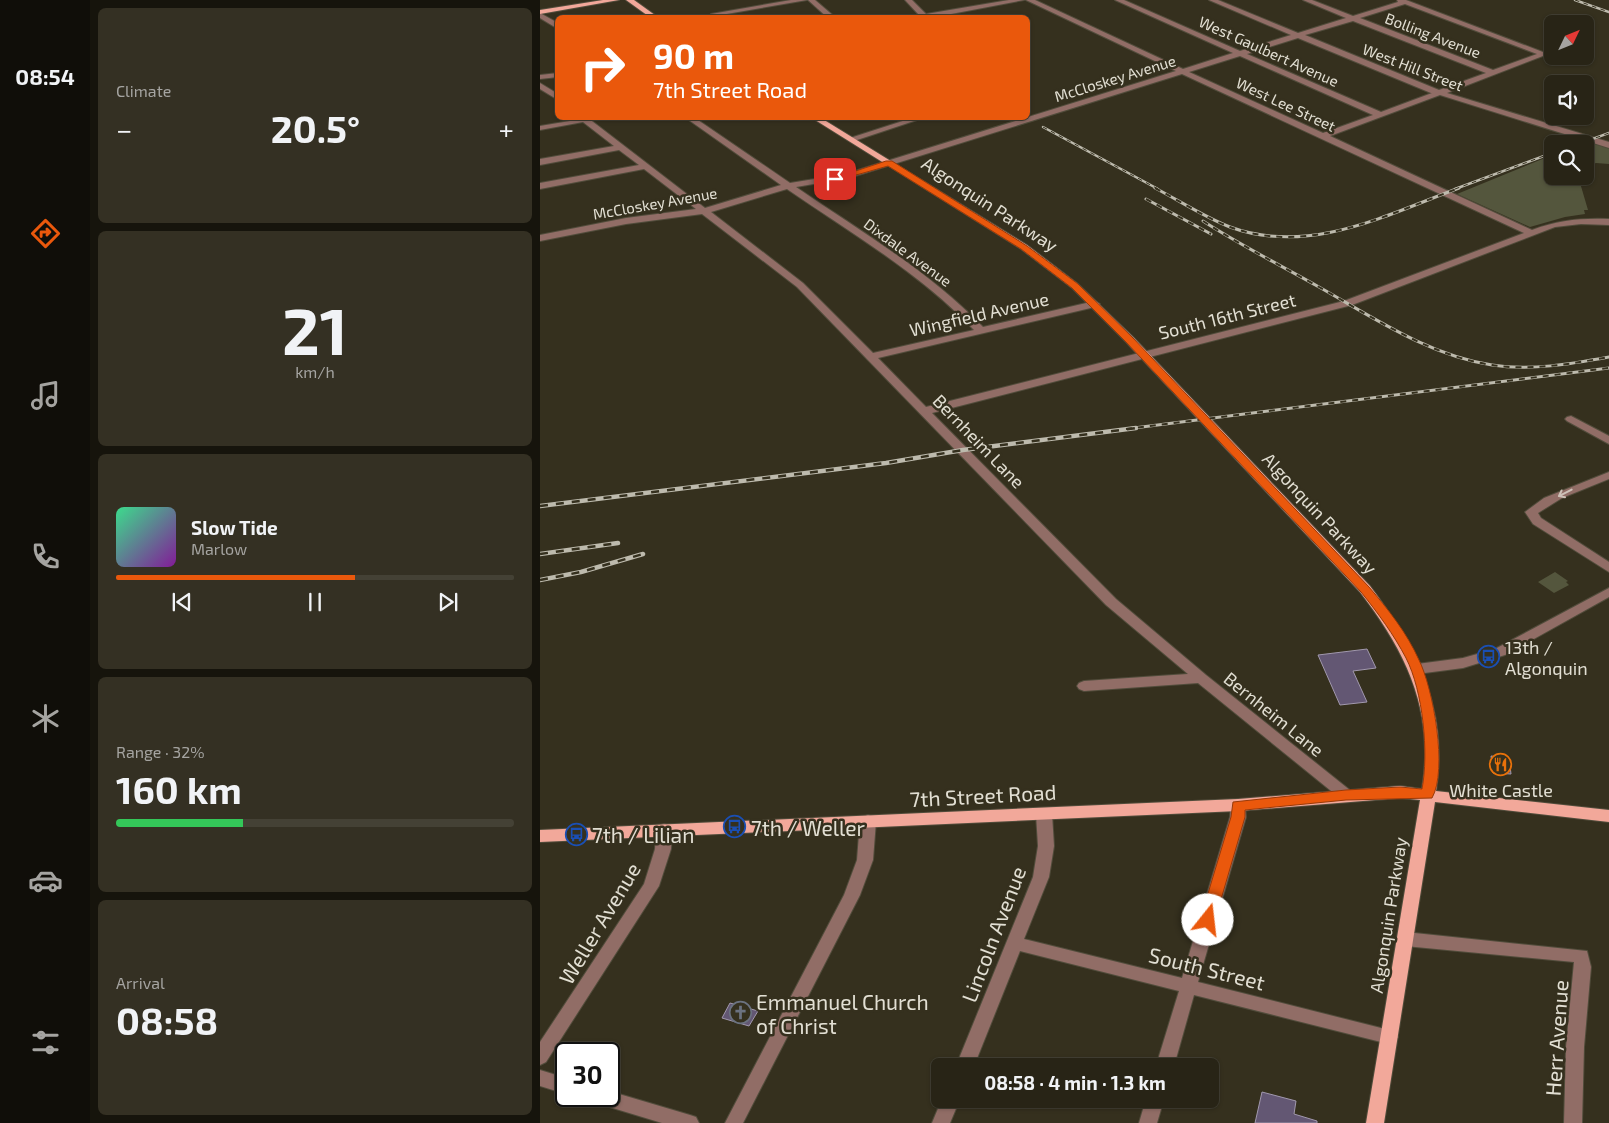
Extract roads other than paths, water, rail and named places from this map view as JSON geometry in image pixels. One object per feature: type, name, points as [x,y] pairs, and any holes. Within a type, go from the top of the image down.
[{"type":"main road","points":[[540,13],[616,0]]},
{"type":"main road","points":[[629,0],[652,15]]},
{"type":"main road","name":"Algonquin Parkway","points":[[819,120],[1024,248],[1060,274],[1095,304],[1365,589],[1402,640],[1417,669],[1425,697],[1432,748],[1432,772],[1375,1123]]},
{"type":"main road","name":"7th Street Road","points":[[540,836],[1238,805],[1400,792],[1462,801],[1609,816]]},
{"type":"street","points":[[715,14],[804,0]]},
{"type":"street","points":[[811,0],[829,15]]},
{"type":"street","points":[[908,0],[923,15]]},
{"type":"street","points":[[929,15],[1021,0]]},
{"type":"street","name":"West Lee Street","points":[[1029,0],[1531,233]]},
{"type":"street","name":"West Gaulbert Avenue","points":[[1118,0],[1381,115]]},
{"type":"street","name":"West Hill Street","points":[[1212,0],[1440,93],[1609,145]]},
{"type":"street","name":"Bolling Avenue","points":[[1306,0],[1494,73]]},
{"type":"street","points":[[1323,136],[1544,54],[1403,1]]},
{"type":"street","name":"McCloskey Avenue","points":[[1030,116],[1182,71],[1403,1]]},
{"type":"street","points":[[540,13],[555,25]]},
{"type":"street","points":[[540,77],[555,75]]},
{"type":"street","points":[[540,85],[555,96]]},
{"type":"street","points":[[540,128],[575,120]]},
{"type":"street","name":"Bernheim Lane","points":[[587,120],[800,285],[1111,602],[1201,678],[1346,795]]},
{"type":"street","name":"Dixdale Avenue","points":[[693,120],[933,286],[955,304],[980,330]]},
{"type":"street","points":[[851,139],[913,120]]},
{"type":"street","name":"McCloskey Avenue","points":[[540,238],[626,221],[704,211],[789,186],[846,176],[1016,120]]},
{"type":"street","points":[[540,162],[621,147]]},
{"type":"street","points":[[540,186],[646,166]]},
{"type":"street","name":"South 16th Street","points":[[925,411],[1348,303],[1563,222],[1609,222]]},
{"type":"street","name":"Wingfield Avenue","points":[[871,357],[1095,304]]},
{"type":"street","points":[[1571,419],[1609,441]]},
{"type":"street","points":[[1609,475],[1586,486],[1577,487],[1531,512],[1536,521],[1609,568]]},
{"type":"street","points":[[1417,669],[1463,663],[1500,652],[1609,592]]},
{"type":"street","points":[[1084,686],[1201,678]]},
{"type":"street","points":[[1167,1058],[1238,817],[1238,805]]},
{"type":"street","name":"Lincoln Avenue","points":[[967,1058],[1015,943],[1044,863],[1046,846],[1044,814]]},
{"type":"street","points":[[734,1123],[852,895],[865,860],[868,821]]},
{"type":"street","name":"Weller Avenue","points":[[540,1058],[651,886],[663,849],[664,830]]},
{"type":"street","name":"Herr Avenue","points":[[1405,939],[1581,956],[1583,967],[1575,1048],[1573,1123]]},
{"type":"street","name":"South Street","points":[[1015,943],[1389,1037]]},
{"type":"street","points":[[540,1078],[555,1083]]},
{"type":"street","points":[[620,1102],[690,1123]]},
{"type":"street","points":[[941,1123],[947,1108]]},
{"type":"street","points":[[1148,1123],[1152,1108]]},
{"type":"railway","points":[[1575,0],[1609,12]]},
{"type":"railway","points":[[1043,127],[1158,189]]},
{"type":"railway","points":[[1594,138],[1609,133]]},
{"type":"railway","points":[[1455,189],[1544,156]]},
{"type":"railway","points":[[1155,188],[1201,214],[1230,227],[1260,235],[1289,237],[1318,235],[1375,220],[1459,188]]},
{"type":"railway","points":[[1146,199],[1211,234]]},
{"type":"railway","points":[[1203,221],[1381,323],[1446,353],[1468,360],[1506,367],[1536,367],[1609,357]]},
{"type":"railway","points":[[1126,429],[1609,368]]},
{"type":"railway","points":[[540,506],[886,463],[963,450],[1136,428]]},
{"type":"railway","points":[[540,554],[618,543]]},
{"type":"railway","points":[[540,580],[581,572],[643,554]]},
{"type":"place","name":"13th / Algonquin","points":[[1489,657]]},
{"type":"place","name":"White Castle","points":[[1501,765]]},
{"type":"place","name":"7th / Weller","points":[[735,827]]},
{"type":"place","name":"7th / Lilian","points":[[576,834]]},
{"type":"place","name":"Emmanuel Church of Christ","points":[[740,1013]]}]
